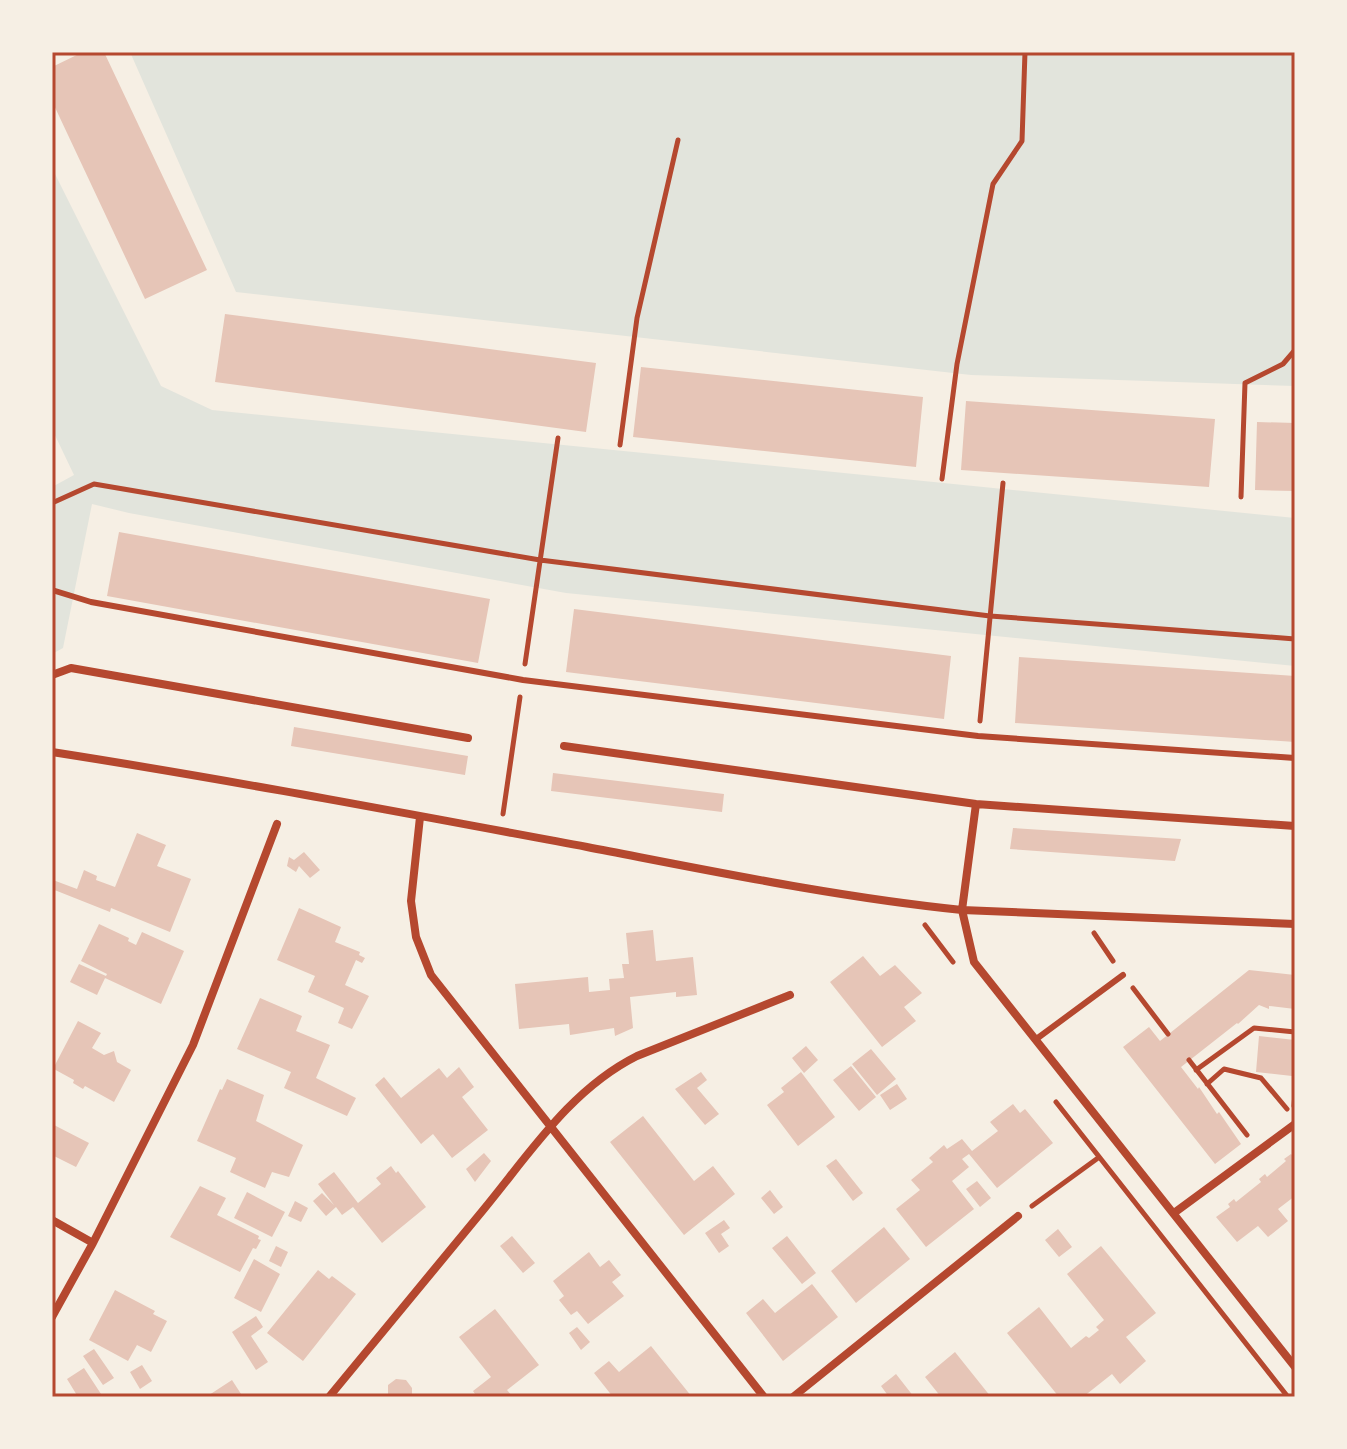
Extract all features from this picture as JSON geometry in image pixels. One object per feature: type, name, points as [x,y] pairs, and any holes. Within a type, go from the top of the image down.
[{"type":"street","points":[[52,675],[71,668],[468,738]]},
{"type":"street","points":[[564,746],[976,804],[1295,826]]},
{"type":"street","points":[[52,752],[501,831],[812,890],[962,910],[1295,924]]},
{"type":"street","points":[[976,804],[962,910],[974,962],[1295,1367]]},
{"type":"street","points":[[420,817],[411,901],[416,937],[431,975],[764,1397]]},
{"type":"street","points":[[52,1317],[193,1045],[277,824]]},
{"type":"street","points":[[329,1397],[550,1128],[591,1084],[637,1056],[790,995]]},
{"type":"street","points":[[1174,1213],[1294,1120]]},
{"type":"street","points":[[793,1397],[1018,1216]]},
{"type":"street","points":[[52,1220],[93,1243]]},
{"type":"lane","points":[[52,590],[91,602],[523,680],[978,736],[1295,758]]},
{"type":"lane","points":[[1035,1040],[1123,975]]},
{"type":"path","points":[[942,479],[957,364],[993,184],[1022,141],[1025,52]]},
{"type":"path","points":[[620,445],[637,318],[678,140]]},
{"type":"path","points":[[1241,497],[1245,383],[1283,364],[1295,350]]},
{"type":"path","points":[[501,831],[558,438]]},
{"type":"path","points":[[978,736],[1003,483]]},
{"type":"path","points":[[52,503],[94,484],[540,560],[990,616],[1295,639]]},
{"type":"path","points":[[1196,1070],[1254,1028],[1295,1032]]},
{"type":"path","points":[[1189,1060],[1258,1149]]},
{"type":"path","points":[[1207,1084],[1224,1069],[1261,1078],[1294,1120]]},
{"type":"path","points":[[1018,1216],[1098,1158]]},
{"type":"shaded area","points":[[130,52],[1295,52],[1295,386],[971,375],[236,292]]},
{"type":"shaded area","points":[[52,168],[161,386],[212,410],[1295,518],[1295,666],[566,593],[92,504],[63,648],[52,654],[52,487],[74,475],[52,429]]},
{"type":"building","points":[[83,52],[104,52],[207,270],[145,299],[52,101],[52,67]]},
{"type":"building","points":[[225,314],[596,363],[586,432],[215,382]]},
{"type":"building","points":[[641,367],[923,397],[916,467],[633,437]]},
{"type":"building","points":[[966,401],[1215,419],[1209,487],[961,470]]},
{"type":"building","points":[[1257,422],[1295,423],[1295,491],[1255,490]]},
{"type":"building","points":[[119,532],[490,599],[478,663],[107,596]]},
{"type":"building","points":[[574,609],[951,656],[944,719],[566,672]]},
{"type":"building","points":[[1019,657],[1295,676],[1295,742],[1015,723]]},
{"type":"building","points":[[294,727],[468,756],[465,775],[291,746]]},
{"type":"building","points":[[553,773],[724,794],[722,812],[551,791]]},
{"type":"building","points":[[1013,828],[1181,839],[1175,861],[1010,849]]},
{"type":"building","points":[[137,833],[166,845],[157,866],[191,879],[170,932],[52,889],[53,880],[77,889],[84,870],[97,876],[96,880],[115,887]]},
{"type":"building","points":[[304,852],[320,870],[310,878],[299,866],[296,872],[287,866],[289,857],[294,860]]},
{"type":"building","points":[[299,908],[341,927],[335,942],[360,952],[359,955],[365,958],[362,963],[356,960],[345,985],[369,996],[352,1029],[338,1023],[344,1008],[308,992],[315,976],[277,960]]},
{"type":"building","points":[[99,924],[129,938],[128,941],[136,945],[142,932],[184,951],[161,1004],[105,978],[107,974],[81,961]]},
{"type":"building","points":[[653,930],[656,961],[693,957],[697,995],[676,997],[676,992],[630,997],[633,1028],[615,1036],[614,1028],[570,1035],[569,1024],[519,1029],[515,984],[588,977],[589,992],[610,990],[609,979],[624,978],[622,964],[629,964],[626,933]]},
{"type":"building","points":[[863,956],[880,976],[895,965],[922,993],[904,1007],[916,1021],[882,1047],[830,982]]},
{"type":"building","points":[[79,964],[106,976],[97,995],[70,982]]},
{"type":"building","points":[[1249,970],[1295,975],[1295,1009],[1269,1006],[1269,1009],[1259,1005],[1181,1067],[1241,1144],[1215,1164],[1123,1047],[1149,1027],[1160,1041]]},
{"type":"building","points":[[260,998],[302,1016],[296,1031],[330,1045],[316,1078],[356,1098],[347,1116],[284,1088],[291,1072],[237,1049]]},
{"type":"building","points":[[78,1021],[101,1033],[92,1048],[104,1055],[114,1051],[117,1062],[131,1070],[114,1102],[85,1086],[83,1089],[73,1083],[74,1080],[52,1068],[52,1063],[55,1065]]},
{"type":"building","points":[[1259,1036],[1295,1040],[1292,1076],[1256,1072]]},
{"type":"building","points":[[806,1046],[818,1060],[804,1073],[792,1058]]},
{"type":"building","points":[[871,1049],[896,1079],[877,1095],[852,1064]]},
{"type":"building","points":[[851,1066],[876,1097],[859,1111],[833,1080]]},
{"type":"building","points":[[459,1067],[474,1087],[462,1097],[488,1130],[452,1158],[433,1134],[421,1144],[375,1085],[384,1077],[401,1098],[439,1068],[447,1078]]},
{"type":"building","points":[[701,1072],[707,1080],[697,1088],[719,1114],[705,1125],[675,1089]]},
{"type":"building","points":[[801,1072],[835,1117],[798,1146],[767,1105],[784,1092],[781,1088]]},
{"type":"building","points":[[227,1079],[264,1095],[256,1121],[303,1145],[289,1177],[272,1172],[265,1188],[230,1172],[236,1158],[197,1141]]},
{"type":"building","points":[[897,1084],[907,1099],[890,1110],[880,1095]]},
{"type":"building","points":[[1013,1104],[1020,1113],[1025,1109],[1053,1143],[997,1188],[969,1154],[962,1159],[969,1167],[952,1181],[974,1209],[926,1247],[896,1209],[920,1190],[911,1180],[933,1162],[929,1158],[944,1145],[947,1149],[962,1139],[972,1151],[998,1131],[990,1122]]},
{"type":"building","points":[[643,1116],[694,1181],[713,1166],[735,1194],[684,1235],[610,1142]]},
{"type":"building","points":[[54,1125],[89,1143],[76,1167],[52,1155]]},
{"type":"building","points":[[484,1153],[491,1161],[475,1182],[466,1169]]},
{"type":"building","points":[[1291,1154],[1295,1155],[1295,1196],[1278,1209],[1288,1221],[1268,1237],[1258,1226],[1237,1242],[1216,1217]]},
{"type":"building","points":[[836,1159],[863,1193],[853,1201],[826,1166]]},
{"type":"building","points":[[391,1166],[426,1207],[382,1243],[353,1207],[342,1215],[336,1207],[326,1216],[313,1201],[322,1193],[334,1205],[318,1184],[334,1172],[358,1203],[381,1184],[376,1178]]},
{"type":"building","points":[[977,1181],[991,1198],[980,1207],[966,1189]]},
{"type":"building","points":[[200,1186],[226,1198],[217,1215],[259,1236],[261,1240],[240,1272],[170,1237]]},
{"type":"building","points":[[770,1190],[783,1207],[774,1214],[761,1198]]},
{"type":"building","points":[[247,1192],[285,1212],[272,1237],[234,1218]]},
{"type":"building","points":[[295,1201],[308,1208],[301,1222],[288,1216]]},
{"type":"building","points":[[724,1220],[730,1228],[721,1234],[729,1246],[719,1253],[705,1233]]},
{"type":"building","points":[[884,1227],[910,1259],[856,1303],[831,1271]]},
{"type":"building","points":[[1058,1229],[1072,1247],[1059,1257],[1045,1240]]},
{"type":"building","points":[[512,1236],[535,1263],[523,1273],[500,1246]]},
{"type":"building","points":[[787,1236],[816,1273],[802,1284],[772,1248]]},
{"type":"building","points":[[276,1246],[288,1252],[281,1267],[269,1261]]},
{"type":"building","points":[[1101,1246],[1156,1313],[1126,1337],[1146,1361],[1120,1384],[1112,1374],[1083,1397],[1059,1397],[1007,1333],[1039,1307],[1071,1348],[1099,1330],[1096,1327],[1104,1320],[1067,1274]]},
{"type":"building","points":[[589,1252],[600,1267],[609,1260],[621,1275],[612,1282],[624,1296],[588,1324],[577,1311],[571,1315],[559,1300],[564,1296],[553,1281]]},
{"type":"building","points":[[254,1259],[280,1274],[261,1312],[234,1298]]},
{"type":"building","points":[[318,1270],[329,1279],[332,1276],[356,1294],[303,1361],[267,1333]]},
{"type":"building","points":[[812,1284],[838,1317],[783,1361],[746,1313],[763,1299],[775,1313]]},
{"type":"building","points":[[115,1290],[155,1311],[153,1314],[167,1321],[151,1352],[137,1345],[128,1361],[89,1340]]},
{"type":"building","points":[[495,1309],[539,1365],[507,1390],[513,1397],[477,1397],[473,1391],[491,1377],[459,1337]]},
{"type":"building","points":[[256,1316],[263,1327],[251,1336],[268,1362],[256,1370],[232,1332]]},
{"type":"building","points":[[577,1327],[590,1342],[581,1350],[569,1333]]},
{"type":"building","points":[[651,1346],[692,1397],[613,1397],[594,1373],[609,1361],[619,1372]]},
{"type":"building","points":[[94,1349],[114,1378],[103,1385],[83,1356]]},
{"type":"building","points":[[955,1352],[991,1397],[941,1397],[925,1377]]},
{"type":"building","points":[[142,1365],[152,1381],[140,1389],[130,1372]]},
{"type":"building","points":[[84,1368],[103,1397],[78,1397],[67,1379]]},
{"type":"building","points":[[896,1374],[914,1397],[889,1397],[881,1386]]},
{"type":"building","points":[[396,1379],[406,1380],[412,1388],[412,1397],[388,1397],[388,1385]]},
{"type":"building","points":[[232,1380],[243,1397],[206,1397]]}]
